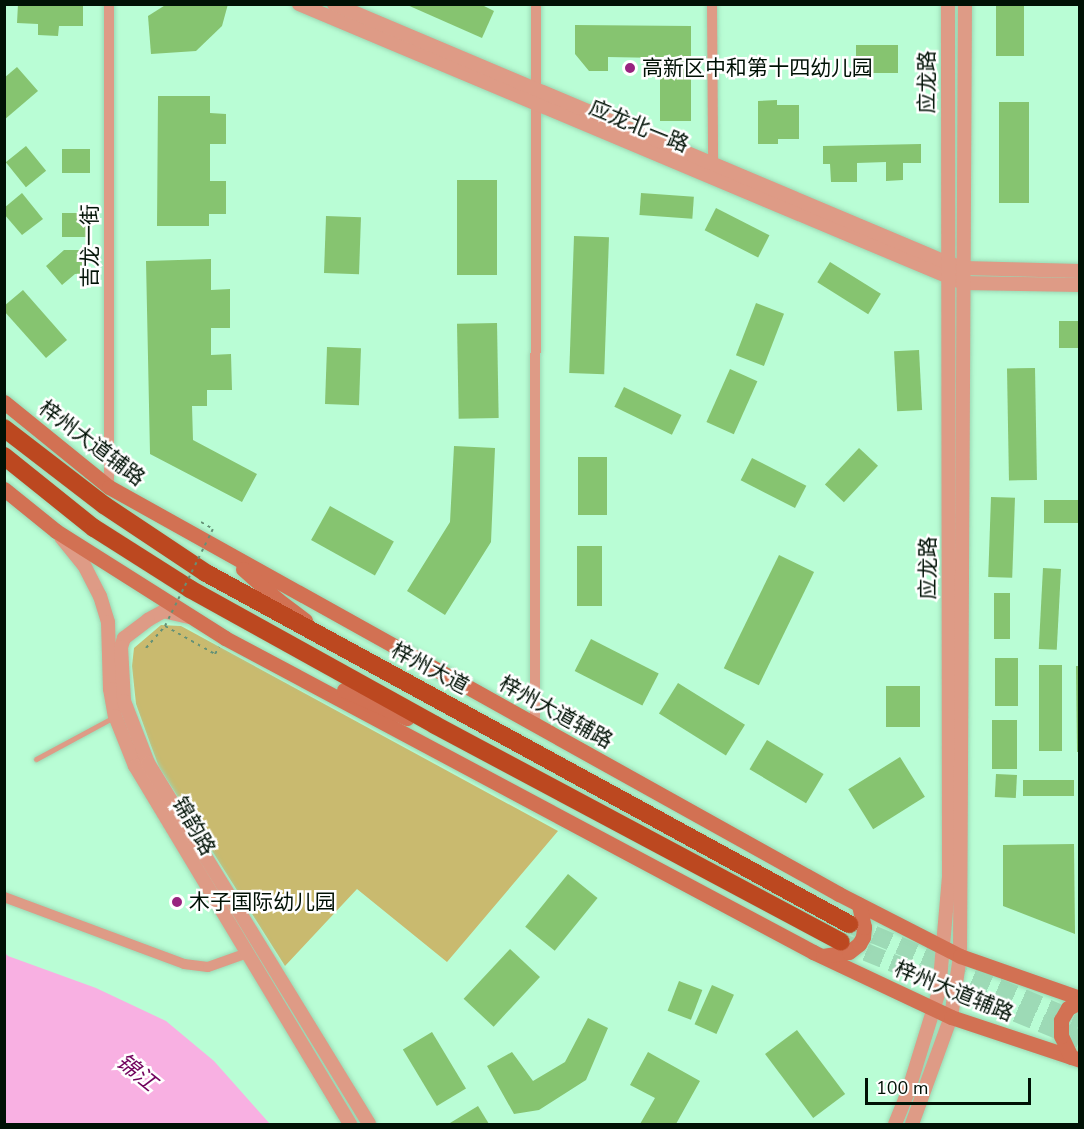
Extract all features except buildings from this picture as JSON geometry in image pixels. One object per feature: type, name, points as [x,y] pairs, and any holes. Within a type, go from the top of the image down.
[{"type":"highway","name":"梓州大道","points":[[4,428],[104,505],[206,573],[849,924]]},
{"type":"highway","points":[[4,456],[94,528],[190,588],[491,755],[841,942]]},
{"type":"main road","name":"梓州大道辅路","points":[[4,402],[109,487],[535,725],[859,905],[960,956],[1080,1000]]},
{"type":"main road","name":"梓州大道辅路","points":[[4,489],[56,531],[239,645],[823,956],[951,1017],[1075,1058]]},
{"type":"main road","points":[[221,550],[278,600],[345,647]]},
{"type":"main road","points":[[239,645],[491,755]]},
{"type":"main road","points":[[823,956],[849,952],[859,944],[863,937],[864,927],[859,905]]},
{"type":"main road","points":[[1075,1058],[1061,1036],[1061,1020],[1068,1008],[1080,1000]]},
{"type":"street","name":"吉龙一街","points":[[109,4],[109,487]]},
{"type":"street","name":"应龙北一路","points":[[300,4],[535,105],[948,270],[963,268],[1080,271]]},
{"type":"street","name":"应龙北一路","points":[[334,4],[713,165],[948,270],[963,283]]},
{"type":"street","points":[[535,725],[536,4]]},
{"type":"street","points":[[712,4],[713,165]]},
{"type":"street","name":"应龙路","points":[[895,1125],[935,1008],[945,947],[949,877],[948,4]]},
{"type":"street","name":"应龙路","points":[[912,1125],[951,1017],[960,956],[965,4]]},
{"type":"street","points":[[963,283],[1080,285]]},
{"type":"street","name":"锦韵路","points":[[56,531],[84,565],[100,596],[108,622],[110,689],[115,716],[135,766],[350,1125]]},
{"type":"street","name":"锦韵路","points":[[194,618],[164,611],[124,638],[121,647],[124,701],[148,763],[369,1125]]},
{"type":"street","points":[[4,897],[12,902],[50,912],[184,964],[208,967],[247,953]]},
{"type":"lane","points":[[36,759],[115,716]]},
{"type":"path","points":[[146,648],[165,626],[213,529]]},
{"type":"path","points":[[165,626],[214,654]]},
{"type":"shaded area","points":[[161,625],[181,626],[558,831],[447,962],[357,889],[285,966],[159,767],[150,743],[136,704],[132,666],[134,648]]},
{"type":"water","name":"锦江","points":[[4,952],[8,956],[96,988],[166,1021],[214,1061],[270,1124],[5,1124]]},
{"type":"tunnel","points":[[849,924],[1080,1022]]},
{"type":"tunnel","points":[[841,942],[1080,1039]]},
{"type":"place","name":"高新区中和第十四幼儿园","points":[[630,68]]},
{"type":"place","name":"木子国际幼儿园","points":[[177,902]]}]
